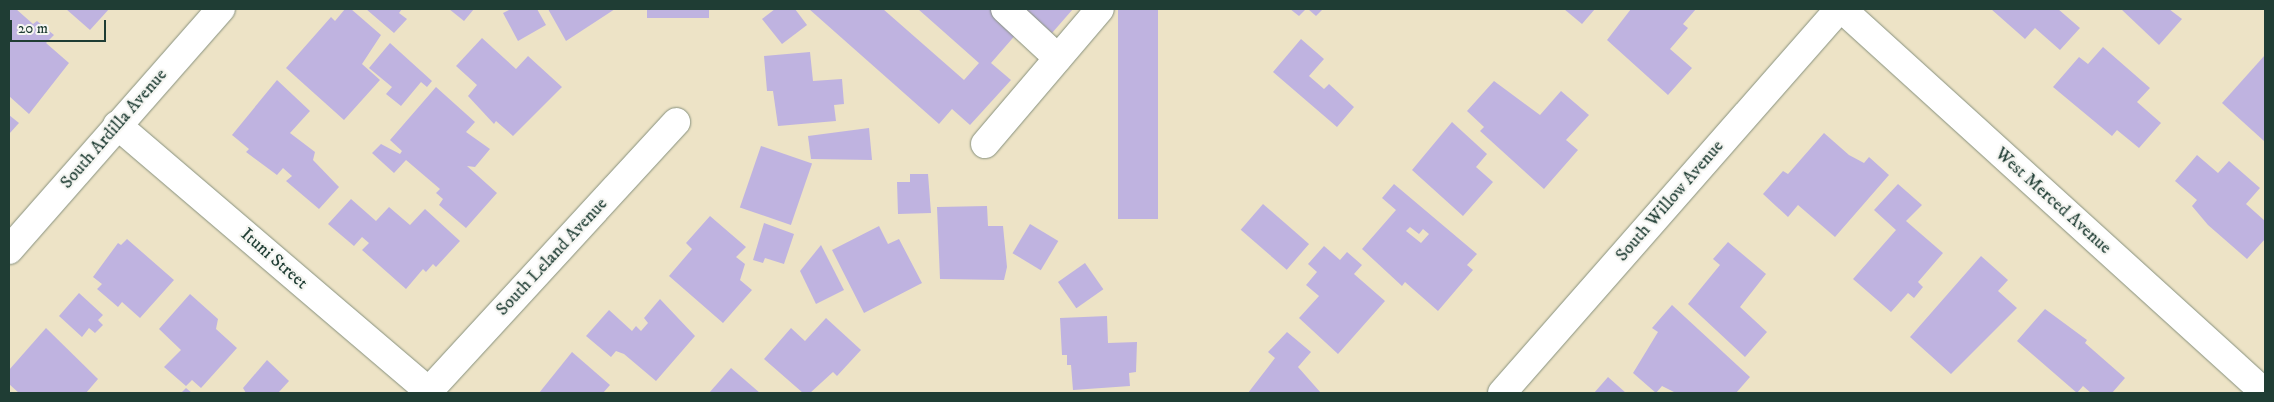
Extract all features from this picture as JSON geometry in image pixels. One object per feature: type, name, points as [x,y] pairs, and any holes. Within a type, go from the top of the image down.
[{"type":"street","name":"South Ardilla Avenue","points":[[9,250],[221,9]]},
{"type":"street","points":[[1005,9],[1058,58]]},
{"type":"street","points":[[985,144],[1100,9]]},
{"type":"street","name":"West Merced Avenue","points":[[1840,9],[2265,392]]},
{"type":"street","name":"South Willow Avenue","points":[[1502,393],[1840,9]]},
{"type":"street","name":"South Leland Avenue","points":[[429,393],[676,122]]},
{"type":"street","name":"Ituni Street","points":[[117,125],[429,393]]},
{"type":"building","points":[[9,9],[16,9],[33,24],[37,21],[54,35],[46,43],[69,63],[29,114],[9,96]]},
{"type":"building","points":[[66,9],[109,9],[90,30]]},
{"type":"building","points":[[345,9],[351,9],[381,35],[362,64],[380,80],[344,120],[286,68],[331,17],[335,21]]},
{"type":"building","points":[[366,9],[402,9],[399,13],[407,19],[394,33]]},
{"type":"building","points":[[449,9],[474,9],[464,21]]},
{"type":"building","points":[[511,9],[537,9],[546,25],[518,41],[503,13]]},
{"type":"building","points":[[548,9],[615,9],[566,41]]},
{"type":"building","points":[[647,9],[709,9],[709,18],[647,18]]},
{"type":"building","points":[[775,9],[795,9],[807,25],[782,44],[762,19]]},
{"type":"building","points":[[809,9],[883,9],[964,80],[979,63],[918,9],[992,9],[1018,32],[991,63],[1011,80],[970,125],[952,109],[939,124]]},
{"type":"building","points":[[1025,9],[1073,9],[1052,33]]},
{"type":"building","points":[[1118,9],[1158,9],[1158,219],[1118,219]]},
{"type":"building","points":[[1290,9],[1306,9],[1299,16]]},
{"type":"building","points":[[1308,9],[1323,9],[1316,16]]},
{"type":"building","points":[[1564,9],[1595,9],[1582,24]]},
{"type":"building","points":[[1631,9],[1696,9],[1683,24],[1688,28],[1670,49],[1692,68],[1668,95],[1607,40]]},
{"type":"building","points":[[1991,9],[2058,9],[2080,28],[2060,50],[2035,28],[2025,39]]},
{"type":"building","points":[[2121,9],[2169,9],[2182,19],[2159,45]]},
{"type":"building","points":[[482,38],[516,69],[528,56],[562,87],[513,136],[496,121],[494,124],[468,96],[477,85],[456,66]]},
{"type":"building","points":[[1301,39],[1324,59],[1309,76],[1324,89],[1329,84],[1354,107],[1337,127],[1273,72]]},
{"type":"building","points":[[390,43],[432,81],[427,87],[421,82],[401,106],[386,94],[392,87],[369,68]]},
{"type":"building","points":[[2103,47],[2150,88],[2137,102],[2161,123],[2139,148],[2117,130],[2112,136],[2053,87],[2079,57],[2088,64]]},
{"type":"building","points":[[810,52],[813,81],[842,79],[844,104],[834,105],[836,121],[778,126],[773,91],[767,91],[764,56]]},
{"type":"building","points":[[2265,55],[2265,140],[2264,141],[2222,103]]},
{"type":"building","points":[[277,80],[310,111],[290,133],[315,152],[313,160],[339,187],[319,209],[286,181],[292,176],[283,168],[277,175],[246,152],[249,149],[232,135]]},
{"type":"building","points":[[1494,81],[1540,115],[1561,91],[1589,115],[1566,140],[1578,150],[1544,189],[1480,131],[1484,127],[1467,111]]},
{"type":"building","points":[[436,87],[475,122],[466,132],[490,149],[475,167],[467,166],[497,193],[466,228],[439,205],[443,199],[436,193],[440,189],[406,160],[394,173],[372,153],[381,144],[400,154],[402,151],[390,140]]},
{"type":"building","points":[[9,115],[19,123],[9,134]]},
{"type":"building","points":[[1452,122],[1487,154],[1476,167],[1493,182],[1463,216],[1412,170]]},
{"type":"building","points":[[869,128],[872,160],[811,159],[808,136]]},
{"type":"building","points":[[1824,133],[1849,155],[1864,163],[1869,157],[1889,175],[1835,237],[1798,205],[1788,217],[1763,194],[1783,171],[1788,174]]},
{"type":"building","points":[[761,146],[812,164],[791,225],[740,207]]},
{"type":"building","points":[[2197,155],[2218,173],[2229,161],[2260,188],[2246,204],[2265,221],[2265,239],[2247,259],[2208,225],[2192,206],[2197,200],[2175,181]]},
{"type":"building","points":[[910,174],[928,174],[931,213],[898,214],[897,182],[910,182]]},
{"type":"building","points":[[1394,184],[1477,254],[1467,265],[1473,270],[1438,311],[1405,282],[1402,286],[1362,249],[1396,210],[1382,198]],"holes":[[[1410,227],[1419,234],[1423,229],[1429,234],[1421,243],[1406,231]]]},
{"type":"building","points":[[1898,184],[1922,205],[1906,221],[1943,253],[1918,282],[1923,287],[1914,298],[1908,293],[1891,312],[1853,279],[1896,230],[1874,210]]},
{"type":"building","points":[[351,199],[376,221],[389,207],[410,225],[425,209],[460,241],[436,267],[433,264],[426,272],[423,269],[406,289],[362,250],[369,243],[362,237],[354,246],[328,224]]},
{"type":"building","points":[[1263,204],[1309,244],[1287,270],[1241,230]]},
{"type":"building","points":[[987,206],[988,226],[1003,226],[1007,267],[1004,280],[940,279],[937,207]]},
{"type":"building","points":[[710,216],[746,247],[736,257],[745,264],[740,280],[752,290],[723,323],[669,276],[692,249],[686,243]]},
{"type":"building","points":[[764,223],[794,234],[784,264],[765,258],[763,263],[753,260]]},
{"type":"building","points":[[1030,224],[1058,241],[1041,270],[1012,253]]},
{"type":"building","points":[[879,226],[888,244],[899,239],[922,283],[864,313],[832,250]]},
{"type":"building","points":[[127,239],[174,280],[140,318],[122,302],[118,307],[97,289],[102,284],[93,277],[118,243],[121,245]]},
{"type":"building","points":[[1728,242],[1766,274],[1740,307],[1767,332],[1745,357],[1688,304],[1720,265],[1713,259]]},
{"type":"building","points":[[821,245],[844,290],[816,304],[800,271]]},
{"type":"building","points":[[1324,246],[1340,260],[1347,252],[1362,265],[1354,274],[1385,301],[1338,354],[1299,318],[1319,296],[1306,285],[1317,272],[1308,264]]},
{"type":"building","points":[[1981,256],[2008,280],[1998,291],[2017,308],[1951,374],[1910,337]]},
{"type":"building","points":[[1085,263],[1103,289],[1076,308],[1058,282]]},
{"type":"building","points":[[79,293],[103,315],[98,320],[103,325],[95,333],[89,328],[82,337],[59,316]]},
{"type":"building","points":[[190,294],[218,319],[216,329],[237,348],[201,388],[192,380],[186,386],[164,367],[181,350],[159,329]]},
{"type":"building","points":[[660,299],[695,336],[656,381],[624,354],[616,351],[611,357],[586,336],[609,310],[632,331],[636,326],[641,331],[648,323],[644,318]]},
{"type":"building","points":[[1672,305],[1750,377],[1736,393],[1676,393],[1662,386],[1656,393],[1633,373],[1658,332],[1652,328]]},
{"type":"building","points":[[2045,309],[2087,340],[2085,343],[2125,378],[2112,393],[2091,393],[2083,386],[2077,393],[2017,341]]},
{"type":"building","points":[[1107,316],[1108,343],[1137,342],[1136,372],[1129,373],[1130,386],[1073,390],[1071,365],[1067,365],[1067,355],[1062,355],[1060,318]]},
{"type":"building","points":[[826,318],[861,350],[837,376],[833,372],[810,393],[803,393],[764,359],[791,328],[805,341]]},
{"type":"building","points":[[46,328],[98,379],[86,393],[19,393],[9,384],[9,370]]},
{"type":"building","points":[[1287,332],[1311,352],[1298,367],[1321,393],[1248,393],[1275,358],[1268,352]]},
{"type":"building","points":[[572,352],[610,385],[603,393],[539,393]]},
{"type":"building","points":[[267,360],[289,381],[278,393],[246,393],[243,388]]},
{"type":"building","points":[[731,368],[760,393],[709,393]]},
{"type":"building","points":[[1608,377],[1626,393],[1594,393]]},
{"type":"building","points":[[186,388],[192,393],[181,393]]}]
